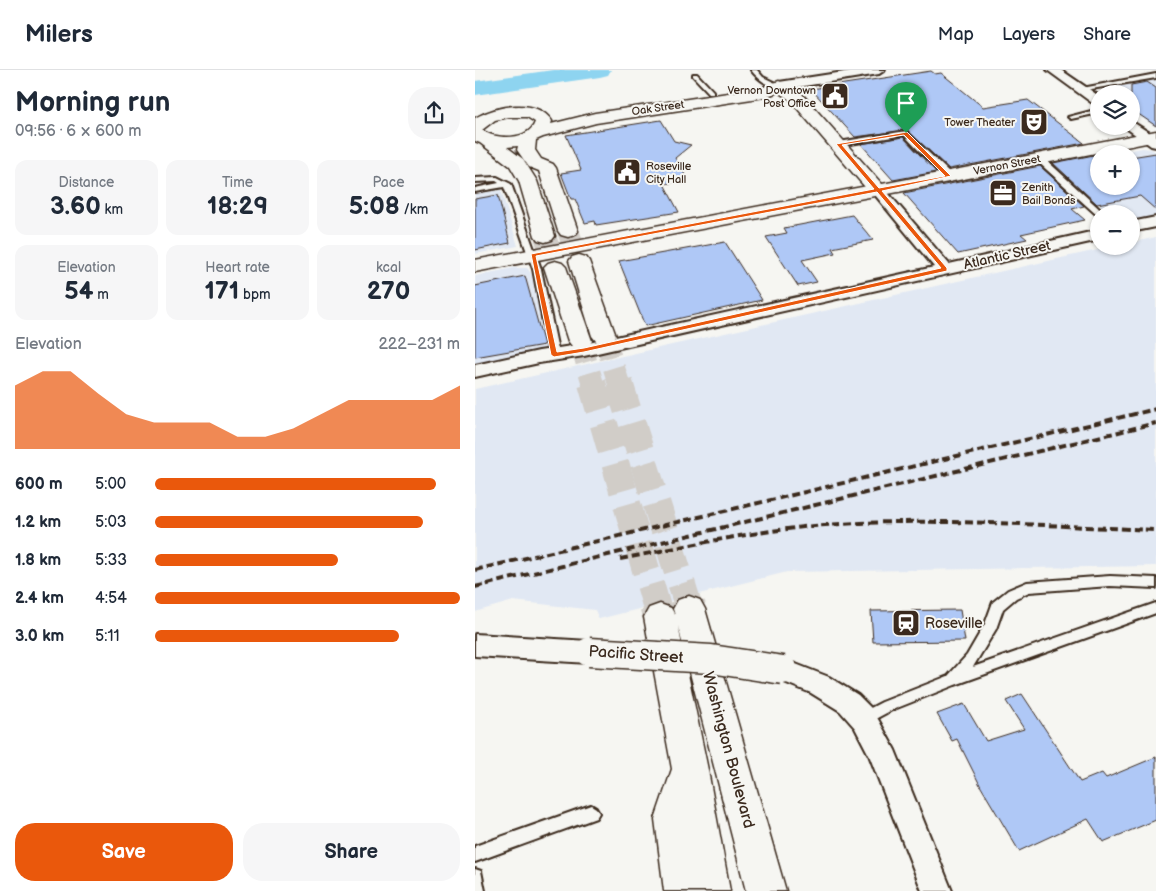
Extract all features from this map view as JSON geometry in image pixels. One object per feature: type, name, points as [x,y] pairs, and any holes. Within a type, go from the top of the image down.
[{"type":"main road","name":"Oak Street","points":[[536,128],[589,113],[758,85],[779,86]]},
{"type":"main road","name":"Oak Street","points":[[536,128],[555,128],[595,118],[765,92],[779,86]]},
{"type":"main road","points":[[779,86],[796,97],[878,190]]},
{"type":"main road","points":[[480,135],[496,114],[530,113],[536,128]]},
{"type":"main road","points":[[536,128],[527,141],[526,150],[535,163],[547,168]]},
{"type":"main road","points":[[480,135],[505,142],[536,128]]},
{"type":"main road","points":[[555,128],[545,138],[541,148],[547,161],[547,168],[568,231]]},
{"type":"main road","points":[[480,135],[517,163],[528,181],[545,236]]},
{"type":"main road","name":"Vernon Street","points":[[475,266],[1153,139]]},
{"type":"main road","points":[[579,261],[605,336]]},
{"type":"main road","points":[[555,267],[580,341]]},
{"type":"main road","name":"Washington Boulevard","points":[[710,891],[690,770],[675,613],[766,891]]},
{"type":"main road","points":[[684,891],[674,819],[690,770]]},
{"type":"street","name":"Oak Street","points":[[779,86],[851,72],[879,70]]},
{"type":"street","points":[[1053,70],[1090,96]]},
{"type":"street","points":[[1140,131],[1153,139]]},
{"type":"street","points":[[878,190],[945,269]]},
{"type":"street","points":[[1140,225],[1156,222]]},
{"type":"street","name":"Atlantic Street","points":[[475,371],[584,350],[1090,236]]},
{"type":"street","name":"Pacific Street","points":[[475,645],[725,660],[783,670],[820,685],[849,703],[864,719],[881,750],[937,891]]},
{"type":"lane","points":[[753,70],[761,78],[779,86]]},
{"type":"lane","points":[[695,75],[711,92]]},
{"type":"lane","points":[[1080,89],[1156,76]]},
{"type":"lane","points":[[1071,117],[1090,113]]},
{"type":"lane","points":[[839,144],[906,133],[949,176]]},
{"type":"lane","points":[[1040,159],[1091,205]]},
{"type":"lane","points":[[475,180],[497,180],[507,184],[533,255],[554,355]]},
{"type":"lane","points":[[475,190],[507,184]]},
{"type":"lane","points":[[951,681],[972,659],[991,625],[998,606],[1012,594],[1027,587],[1058,584],[1156,583]]},
{"type":"lane","points":[[864,719],[887,706],[951,681],[1156,608]]},
{"type":"lane","points":[[475,854],[591,813]]},
{"type":"lane","points":[[475,877],[477,891]]},
{"type":"shaded area","points":[[1156,80],[1156,127],[1140,117],[1140,85],[1127,85]]},
{"type":"shaded area","points":[[1140,148],[1151,149],[1156,152],[1156,216],[1140,220],[1140,205],[1100,205],[1053,165],[1090,158],[1090,195],[1140,195]]},
{"type":"shaded area","points":[[501,190],[518,246],[475,254],[475,194]]},
{"type":"shaded area","points":[[1156,237],[1156,566],[787,572],[599,619],[595,610],[513,601],[475,612],[475,389],[1090,252],[1090,255],[1140,255],[1140,241]]},
{"type":"shaded area","points":[[513,268],[527,268],[534,277],[549,348],[475,364],[475,276]]},
{"type":"building","points":[[931,71],[935,74],[941,73],[983,107],[1028,100],[1084,143],[949,169],[907,130],[855,137],[811,89]]},
{"type":"building","points":[[1147,82],[1156,88],[1156,126],[1140,115],[1140,85],[1131,85]]},
{"type":"building","name":"Roseville City Hall","points":[[661,120],[674,141],[691,145],[675,158],[688,180],[664,184],[679,212],[596,225],[595,221],[585,223],[575,199],[571,199],[561,173],[581,170],[566,135]]},
{"type":"building","points":[[903,137],[936,172],[893,180],[861,144]]},
{"type":"building","points":[[1156,153],[1156,210],[1140,196],[1097,204],[1053,163],[1090,156],[1090,195],[1140,195],[1140,156]]},
{"type":"building","points":[[1040,166],[1084,206],[1072,209],[1085,220],[1021,234],[1027,239],[958,254],[904,193]]},
{"type":"building","points":[[498,195],[510,243],[475,250],[475,199]]},
{"type":"building","points":[[852,215],[873,240],[832,248],[835,253],[802,260],[817,282],[798,286],[766,237],[787,233],[784,228]]},
{"type":"building","points":[[725,242],[762,300],[645,326],[619,261]]},
{"type":"building","points":[[525,276],[544,345],[475,357],[475,286]]},
{"type":"building","points":[[960,610],[965,641],[873,642],[871,611]]},
{"type":"building","points":[[1022,694],[1080,782],[1102,773],[1106,778],[1156,757],[1156,820],[1103,842],[1088,819],[1019,851],[981,787],[957,739],[952,741],[937,714],[964,704],[986,741],[1024,729],[1006,701]]},
{"type":"waterway","points":[[475,88],[600,70]]},
{"type":"tunnel","points":[[568,231],[579,261]]},
{"type":"tunnel","points":[[545,236],[555,267]]},
{"type":"tunnel","points":[[604,336],[619,384]]},
{"type":"tunnel","points":[[580,341],[593,384]]},
{"type":"tunnel","points":[[592,383],[657,608]]},
{"type":"tunnel","points":[[619,383],[689,608]]},
{"type":"tunnel","points":[[657,606],[660,617]]},
{"type":"railway","points":[[475,570],[1156,409]]},
{"type":"railway","points":[[475,587],[1156,423]]},
{"type":"railway","points":[[620,559],[757,533],[841,524],[959,522],[1156,530]]},
{"type":"place","name":"Vernon Downtown Post Office","points":[[835,96]]},
{"type":"place","name":"Tower Theater","points":[[1034,122]]},
{"type":"place","name":"Roseville City Hall","points":[[627,172]]},
{"type":"place","name":"Zenith Bail Bonds","points":[[1003,193]]},
{"type":"place","name":"Roseville","points":[[906,623]]},
{"type":"route","points":[[906,133],[839,144],[878,190],[934,257],[945,269],[584,350],[554,355],[533,255],[617,240],[793,206],[857,194],[878,190],[894,187],[949,176],[906,133]]}]
